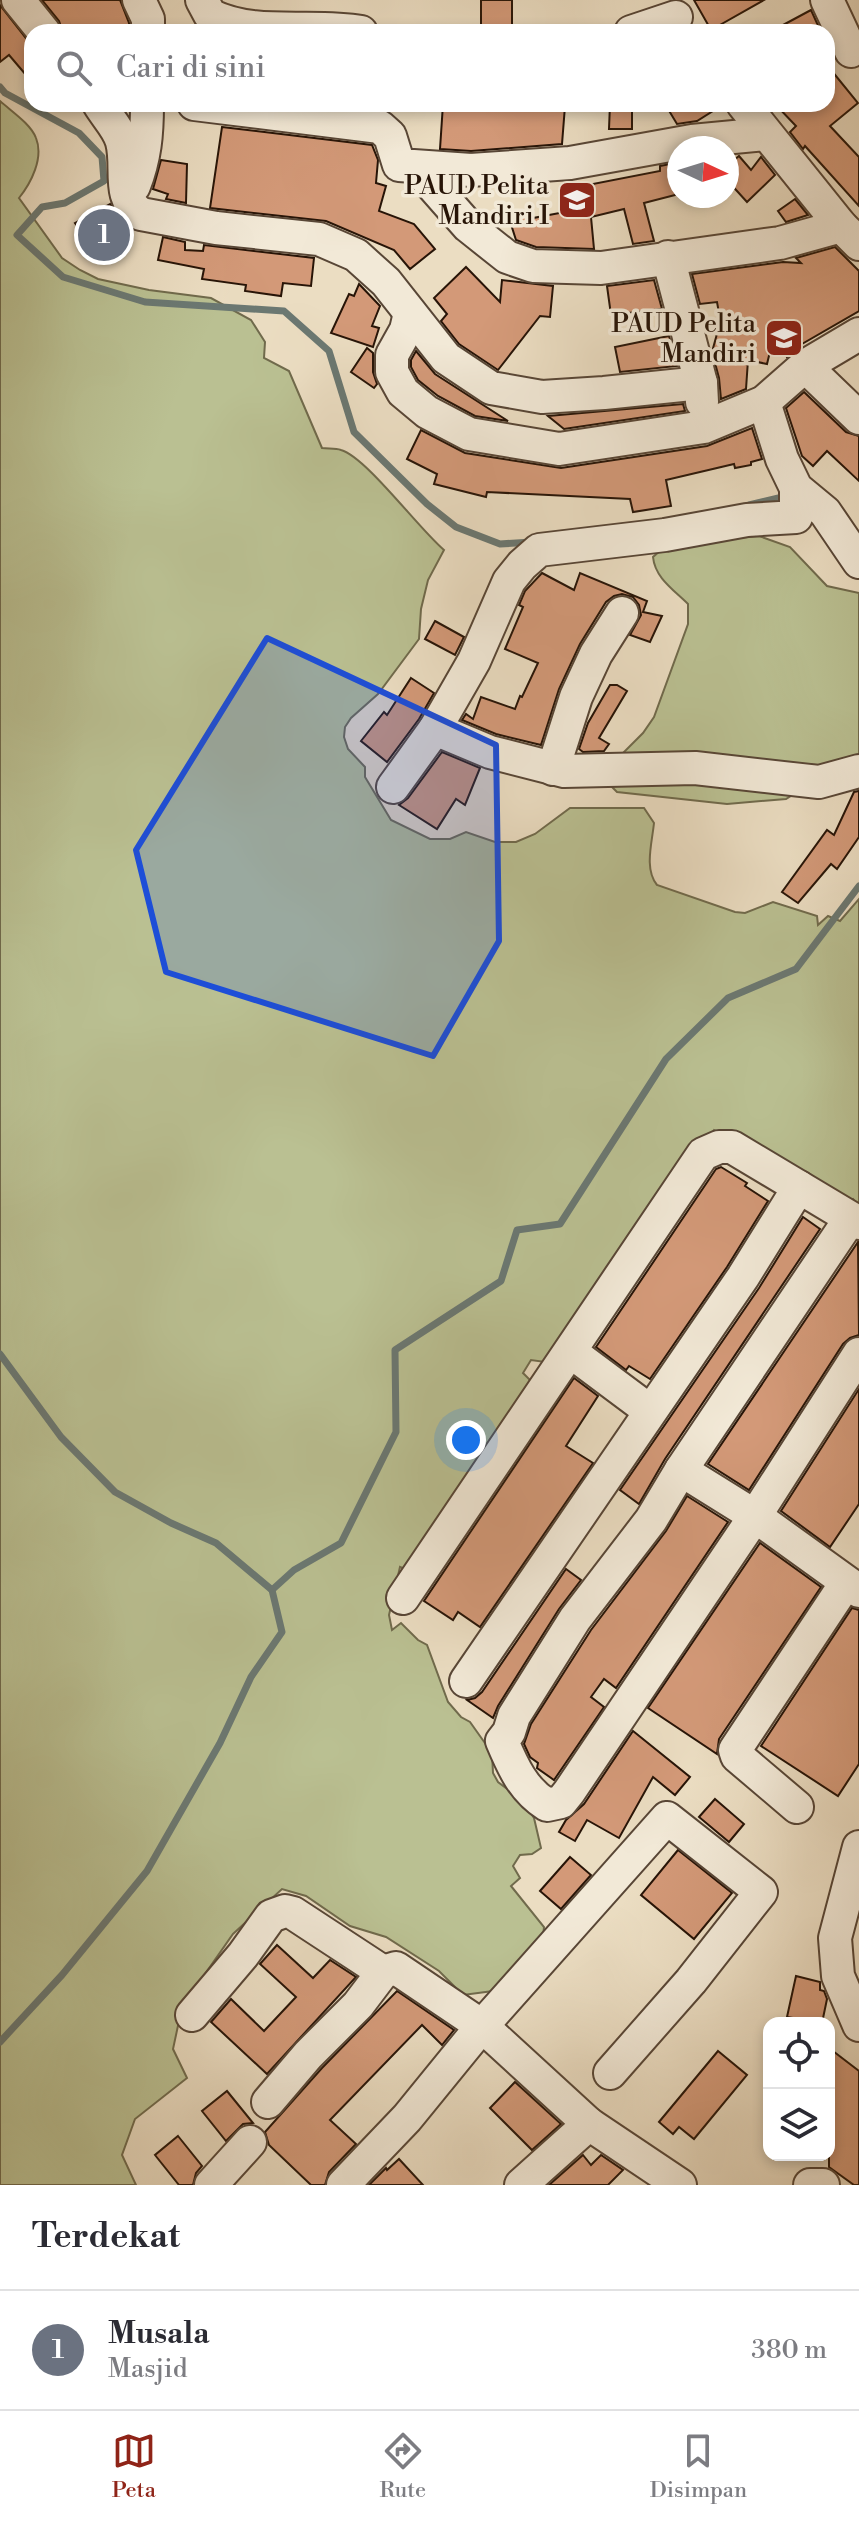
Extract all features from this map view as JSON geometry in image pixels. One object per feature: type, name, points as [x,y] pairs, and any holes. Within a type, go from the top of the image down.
[{"type":"street","points":[[18,0],[38,24]]},
{"type":"street","points":[[139,0],[149,24]]},
{"type":"street","points":[[202,0],[210,15],[236,24]]},
{"type":"street","points":[[827,0],[851,51]]},
{"type":"street","points":[[654,24],[677,16]]},
{"type":"street","points":[[104,112],[121,138],[127,199],[141,214],[216,228],[319,239],[356,255],[386,282],[446,358],[491,388],[542,397],[701,383]]},
{"type":"street","points":[[127,199],[143,164],[147,112]]},
{"type":"street","points":[[259,112],[380,127],[390,136],[399,165],[417,168],[471,170],[570,163],[692,141],[766,134]]},
{"type":"street","points":[[749,112],[850,235]]},
{"type":"street","points":[[417,168],[468,226],[507,257],[533,266],[601,268],[850,235]]},
{"type":"street","points":[[668,257],[701,383],[704,427]]},
{"type":"street","points":[[410,313],[406,330],[392,355],[392,372],[395,381],[427,412],[469,434],[559,449],[704,427],[764,402],[805,366],[859,334]]},
{"type":"street","points":[[805,366],[859,418]]},
{"type":"street","points":[[393,787],[435,729],[474,661],[509,581],[539,550],[665,535],[747,520],[796,517],[796,496],[764,402]]},
{"type":"street","points":[[796,496],[825,512],[859,562]]},
{"type":"street","points":[[553,769],[576,697],[596,654],[622,613]]},
{"type":"street","points":[[435,729],[490,752],[553,769],[695,768],[819,782],[858,771]]},
{"type":"street","points":[[403,1598],[703,1154],[719,1147],[732,1147],[855,1221],[681,1470],[651,1520],[575,1619],[514,1716],[509,1732],[502,1741],[513,1768],[531,1795],[547,1805],[561,1802],[755,1516],[859,1354]]},
{"type":"street","points":[[466,1681],[743,1277],[799,1187]]},
{"type":"street","points":[[571,1352],[650,1411]]},
{"type":"street","points":[[681,1470],[755,1516],[852,1587],[735,1750],[737,1756],[797,1807]]},
{"type":"street","points":[[343,2185],[407,2118],[482,2026],[667,1818],[761,1892],[691,1981],[610,2073]]},
{"type":"street","points":[[856,2012],[838,1976],[835,1938],[859,1847]]},
{"type":"street","points":[[192,2015],[243,1955],[271,1916],[285,1911],[293,1913],[482,2026],[589,2124],[679,2185]]},
{"type":"street","points":[[268,2102],[308,2055],[390,1970]]},
{"type":"street","points":[[521,2185],[589,2124]]},
{"type":"street","points":[[211,2185],[250,2142]]},
{"type":"street","points":[[810,2185],[823,2185]]},
{"type":"highlighted area","points":[[267,638],[496,745],[499,941],[433,1056],[166,972],[136,850]]},
{"type":"green space","points":[[0,101],[25,123],[36,138],[37,162],[32,178],[19,198],[62,258],[98,279],[211,298],[251,320],[265,342],[264,358],[289,371],[322,448],[352,455],[444,550],[428,580],[421,609],[419,639],[378,694],[345,727],[348,749],[365,767],[365,777],[391,820],[430,839],[450,839],[466,832],[495,842],[516,842],[535,834],[570,808],[644,808],[654,823],[650,864],[657,885],[735,912],[745,913],[773,902],[817,916],[818,925],[828,916],[840,921],[859,899],[859,1206],[853,1199],[840,1205],[714,1130],[545,1362],[531,1360],[523,1373],[530,1380],[533,1390],[412,1572],[400,1567],[389,1615],[392,1630],[401,1623],[427,1645],[448,1702],[470,1722],[492,1753],[493,1773],[498,1782],[522,1800],[534,1818],[541,1848],[532,1854],[520,1855],[513,1866],[520,1878],[511,1886],[544,1927],[543,1937],[493,1991],[463,1995],[439,1971],[386,1937],[350,1926],[306,1896],[282,1889],[233,1934],[182,2007],[173,2049],[187,2078],[135,2119],[122,2155],[136,2185],[0,2185]]},
{"type":"green space","points":[[759,536],[790,547],[827,586],[859,593],[859,790],[821,777],[786,799],[727,804],[617,792],[610,785],[621,755],[654,717],[688,624],[688,604],[661,577],[653,557],[668,544]]},
{"type":"building","points":[[42,0],[120,0],[129,24],[60,24]]},
{"type":"building","points":[[481,0],[512,0],[512,24],[481,24]]},
{"type":"building","points":[[694,0],[764,0],[722,24],[708,24]]},
{"type":"building","points":[[0,5],[24,36],[24,73],[9,55],[0,62]]},
{"type":"building","points":[[811,10],[817,24],[785,24]]},
{"type":"building","points":[[835,75],[858,103],[830,126],[859,157],[859,206],[805,146],[803,149],[790,132],[796,126],[783,112],[835,112]]},
{"type":"building","points":[[442,112],[565,112],[562,144],[471,151],[440,149]]},
{"type":"building","points":[[610,112],[632,112],[632,129],[609,129]]},
{"type":"building","points":[[670,112],[711,112],[697,121],[677,124]]},
{"type":"building","points":[[222,127],[372,145],[378,160],[376,183],[386,186],[379,211],[414,224],[435,249],[410,269],[394,250],[326,221],[210,208]]},
{"type":"building","points":[[739,156],[751,170],[761,157],[775,175],[747,202],[739,193]]},
{"type":"building","points":[[161,160],[187,164],[186,203],[166,199],[168,194],[153,189]]},
{"type":"building","points":[[667,165],[667,197],[644,203],[654,241],[633,244],[624,209],[591,217],[594,249],[536,247],[516,240],[509,218],[530,211],[533,218],[565,212],[562,190],[660,171],[660,166]]},
{"type":"building","points":[[795,199],[808,215],[786,222],[778,211]]},
{"type":"building","points":[[110,204],[127,227],[118,250],[92,247],[75,223]]},
{"type":"building","points":[[163,237],[185,242],[185,250],[203,251],[204,245],[314,258],[311,286],[283,283],[281,296],[245,291],[246,285],[202,279],[204,269],[158,260]]},
{"type":"building","points":[[835,247],[859,271],[859,311],[802,344],[787,357],[773,339],[767,364],[748,360],[746,389],[721,399],[712,352],[723,312],[719,313],[717,302],[700,304],[692,274],[783,262],[801,263],[796,258]]},
{"type":"building","points":[[466,267],[500,302],[502,280],[553,286],[550,317],[540,316],[498,370],[459,344],[441,321],[447,314],[434,298]]},
{"type":"building","points":[[654,280],[662,309],[611,315],[607,286]]},
{"type":"building","points":[[359,284],[380,306],[372,326],[379,328],[373,347],[331,333],[349,294],[354,296]]},
{"type":"building","points":[[669,336],[677,366],[620,372],[615,347]]},
{"type":"building","points":[[367,348],[373,353],[373,372],[377,384],[374,388],[351,372]]},
{"type":"building","points":[[416,351],[435,374],[508,421],[475,416],[438,396],[418,380],[411,367]]},
{"type":"building","points":[[804,392],[846,432],[859,436],[859,481],[827,451],[813,466],[802,456],[786,408]]},
{"type":"building","points":[[683,404],[685,411],[564,429],[548,416]]},
{"type":"building","points":[[752,428],[762,459],[751,462],[751,465],[735,468],[734,464],[666,480],[671,506],[633,512],[630,499],[487,492],[486,497],[434,484],[437,474],[407,459],[421,430],[465,453],[561,468],[707,446]]},
{"type":"building","points":[[542,573],[574,590],[580,573],[647,601],[643,612],[662,616],[650,642],[630,635],[641,615],[633,597],[622,594],[606,602],[580,644],[559,689],[541,745],[496,734],[462,720],[466,714],[473,719],[481,697],[515,709],[522,697],[538,663],[505,649],[523,607],[519,605],[525,591]]},
{"type":"building","points":[[435,621],[464,637],[455,655],[425,639]]},
{"type":"building","points":[[411,678],[434,693],[387,762],[361,741],[384,712],[387,715]]},
{"type":"building","points":[[610,685],[627,691],[599,738],[609,744],[604,751],[583,752],[579,749],[588,723]]},
{"type":"building","points":[[442,752],[480,768],[465,805],[456,799],[437,829],[399,805],[408,798]]},
{"type":"building","points":[[859,791],[859,837],[837,869],[831,864],[798,903],[782,892],[827,830],[834,835],[854,792]]},
{"type":"building","points":[[721,1167],[768,1201],[650,1379],[629,1366],[626,1370],[596,1347],[716,1169]]},
{"type":"building","points":[[803,1217],[820,1229],[665,1459],[639,1504],[620,1490],[759,1288]]},
{"type":"building","points":[[858,1242],[859,1335],[843,1344],[749,1490],[708,1464]]},
{"type":"building","points":[[574,1378],[598,1396],[566,1446],[593,1463],[480,1627],[458,1612],[453,1620],[424,1601]]},
{"type":"building","points":[[859,1389],[859,1504],[830,1547],[781,1511]]},
{"type":"building","points":[[687,1496],[728,1522],[616,1688],[604,1679],[591,1697],[604,1707],[554,1780],[537,1768],[538,1763],[530,1757],[524,1744],[531,1724],[591,1630],[666,1531]]},
{"type":"building","points":[[760,1543],[821,1587],[719,1739],[717,1754],[648,1708]]},
{"type":"building","points":[[566,1569],[581,1580],[559,1609],[493,1718],[467,1700],[482,1692]]},
{"type":"building","points":[[852,1608],[859,1610],[859,1764],[838,1796],[761,1746]]},
{"type":"building","points":[[633,1731],[690,1777],[675,1795],[653,1777],[619,1838],[587,1820],[575,1841],[559,1832],[566,1820],[584,1804]]},
{"type":"building","points":[[715,1799],[744,1824],[729,1842],[699,1817]]},
{"type":"building","points":[[678,1850],[732,1893],[694,1939],[641,1895]]},
{"type":"building","points":[[570,1857],[591,1875],[561,1909],[540,1891]]},
{"type":"building","points":[[277,1945],[313,1978],[330,1960],[356,1977],[267,2074],[211,2022],[231,1999],[264,2031],[296,1997],[260,1964]]},
{"type":"building","points":[[796,1976],[820,1982],[820,1990],[824,1991],[827,1999],[823,2017],[787,2017]]},
{"type":"building","points":[[397,1991],[454,2030],[442,2045],[422,2025],[330,2120],[356,2144],[329,2172],[325,2185],[311,2185],[269,2145],[265,2132]]},
{"type":"building","points":[[718,2051],[747,2075],[694,2139],[679,2127],[673,2134],[659,2122]]},
{"type":"building","points":[[835,2053],[859,2071],[859,2185],[854,2185],[829,2167],[829,2161],[835,2161]]},
{"type":"building","points":[[515,2082],[561,2124],[532,2150],[490,2108]]},
{"type":"building","points":[[227,2091],[253,2123],[243,2124],[226,2141],[202,2111]]},
{"type":"building","points":[[178,2136],[202,2166],[196,2173],[193,2185],[179,2185],[155,2155]]},
{"type":"building","points":[[583,2155],[591,2165],[601,2155],[623,2170],[608,2185],[549,2185]]},
{"type":"building","points":[[399,2159],[423,2185],[369,2185],[386,2168]]},
{"type":"waterway","points":[[0,87],[24,103]]},
{"type":"waterway","points":[[40,112],[79,133],[102,157],[104,181],[65,203],[42,207],[17,235],[63,277],[145,302],[284,311],[329,351],[354,432],[427,504],[456,527],[500,544],[532,542]]},
{"type":"waterway","points":[[749,505],[787,496]]},
{"type":"waterway","points":[[0,2042],[62,1975],[147,1871],[220,1743],[251,1677],[282,1632],[272,1590],[294,1570],[341,1543],[396,1432],[395,1350],[501,1281],[517,1230],[560,1224],[666,1059],[728,998],[796,969],[859,886]]},
{"type":"waterway","points":[[0,1354],[61,1437],[115,1492],[171,1523],[216,1543],[272,1590]]},
{"type":"place","name":"PAUD Pelita Mandiri I","points":[[577,200]]},
{"type":"place","name":"Musala","points":[[104,235]]},
{"type":"place","name":"PAUD Pelita Mandiri","points":[[784,338]]}]
